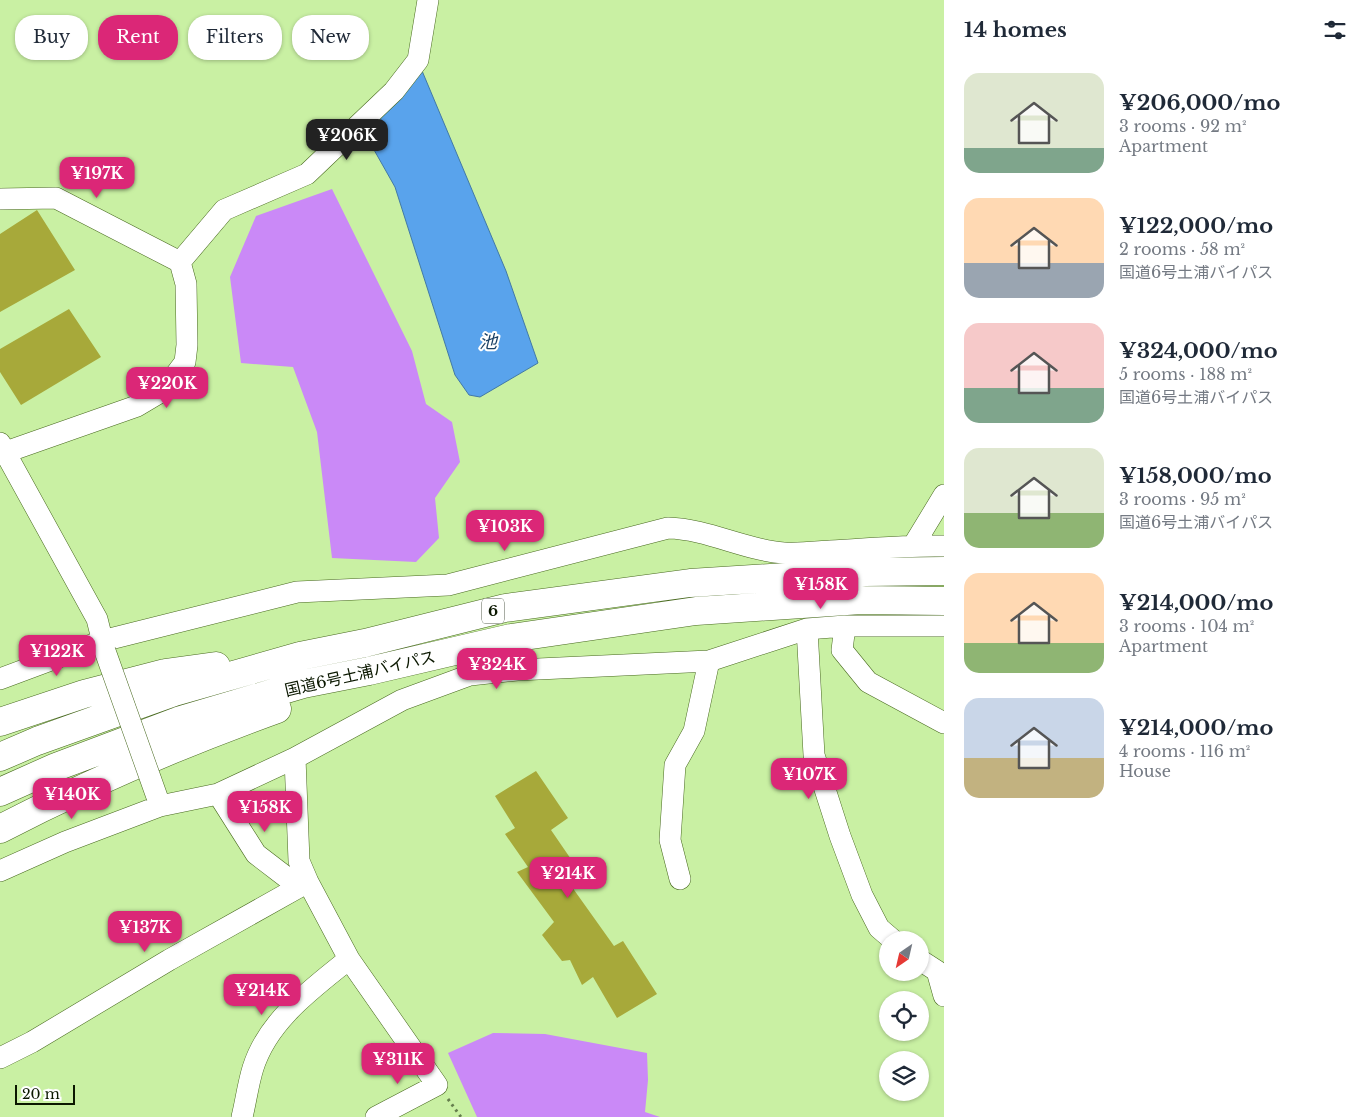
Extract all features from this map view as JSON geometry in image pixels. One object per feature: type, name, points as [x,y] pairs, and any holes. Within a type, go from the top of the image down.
[{"type":"highway","name":"国道6号土浦バイパス","points":[[0,757],[37,741],[174,692],[300,656],[365,643],[505,608],[690,583],[865,572],[944,571]]},
{"type":"highway","name":"国道6号土浦バイパス","points":[[0,792],[56,767],[178,721],[303,684],[369,671],[511,638],[696,611],[861,600],[944,601]]},
{"type":"highway","points":[[0,722],[84,694],[165,672],[300,656]]},
{"type":"highway","points":[[0,829],[48,804],[218,730],[324,693],[369,671]]},
{"type":"street","points":[[180,262],[224,210],[307,174],[394,91],[418,60],[428,0]]},
{"type":"street","points":[[0,199],[56,198],[180,262],[186,284],[187,345],[185,362],[164,390],[137,406],[3,447],[97,619],[104,646],[159,801]]},
{"type":"street","points":[[913,546],[944,495]]},
{"type":"street","points":[[0,679],[104,646],[297,592],[448,585],[668,528],[697,531],[785,553],[944,546]]},
{"type":"street","points":[[0,871],[159,801],[218,794],[295,758],[402,700],[470,675],[517,670],[709,661],[806,629],[845,626],[944,626]]},
{"type":"street","points":[[845,626],[842,650],[868,682],[944,723]]},
{"type":"street","points":[[806,629],[814,755],[840,836],[862,895],[879,928],[882,931]]},
{"type":"street","points":[[680,879],[670,840],[676,765],[694,731],[709,661]]},
{"type":"street","points":[[295,758],[299,861],[308,882],[349,959],[437,1086],[376,1117]]},
{"type":"street","points":[[218,794],[256,854],[286,877],[308,882]]},
{"type":"street","points":[[0,1058],[32,1042],[169,960],[308,882]]},
{"type":"street","points":[[242,1117],[254,1067],[266,1040],[295,1003],[349,959]]},
{"type":"street","points":[[929,966],[936,971],[944,996]]},
{"type":"shaded area","points":[[332,189],[412,351],[426,404],[452,422],[460,462],[435,498],[439,538],[416,562],[332,558],[317,432],[293,367],[241,363],[230,277],[256,216]]},
{"type":"shaded area","points":[[493,1033],[545,1034],[647,1053],[648,1080],[645,1112],[660,1117],[477,1117],[448,1053]]},
{"type":"water","name":"池","points":[[420,66],[506,271],[538,363],[480,397],[469,395],[455,375],[395,187],[369,141],[345,143]]},
{"type":"building","points":[[37,210],[75,270],[0,312],[0,234]]},
{"type":"building","points":[[69,309],[101,357],[21,405],[0,372],[0,349]]},
{"type":"building","points":[[536,771],[568,818],[551,830],[575,865],[562,873],[614,946],[623,941],[657,994],[617,1018],[593,977],[582,985],[570,960],[562,961],[542,935],[554,922],[517,872],[528,867],[505,834],[515,828],[495,796]]}]
